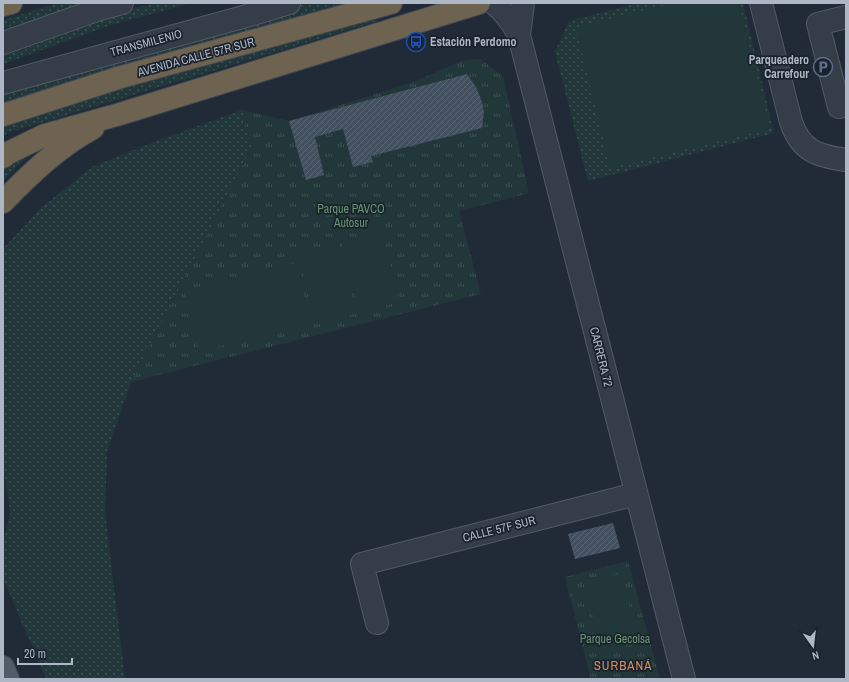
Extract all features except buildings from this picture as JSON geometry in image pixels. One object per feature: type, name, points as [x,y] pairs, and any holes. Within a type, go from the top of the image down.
[{"type":"highway","points":[[3,5],[11,3]]},
{"type":"highway","name":"AVENIDA CALLE 57R SUR","points":[[3,115],[121,77],[391,3]]},
{"type":"highway","points":[[3,157],[45,135],[120,114],[479,3]]},
{"type":"highway","points":[[3,202],[26,178],[54,153],[86,132],[120,114]]},
{"type":"main road","points":[[3,667],[8,679]]},
{"type":"street","points":[[3,43],[97,10],[122,3]]},
{"type":"street","name":"TRANSMILENIO","points":[[3,83],[289,3]]},
{"type":"street","name":"CARRERA 72","points":[[493,3],[507,16],[519,35],[684,679]]},
{"type":"street","name":"CARRERA 72","points":[[519,35],[523,3]]},
{"type":"street","points":[[761,3],[791,122],[796,134],[803,145],[816,152],[829,157],[846,160]]},
{"type":"street","points":[[846,17],[818,24],[839,107],[846,105]]},
{"type":"street","name":"CALLE 57F SUR","points":[[377,623],[362,564],[636,494]]},
{"type":"green space","points":[[58,3],[88,3],[3,29],[3,20]]},
{"type":"green space","points":[[155,3],[191,3],[108,26],[3,64],[3,54],[104,16]]},
{"type":"green space","points":[[308,3],[350,3],[3,104],[3,92]]},
{"type":"green space","points":[[639,3],[743,3],[774,133],[588,181],[555,52],[569,21]]},
{"type":"green space","points":[[674,3],[739,3],[770,129],[610,168],[576,27]]},
{"type":"green space","points":[[375,17],[378,21],[10,132],[3,136],[3,126],[134,81]]},
{"type":"green space","name":"Parque PAVCO Autosur","points":[[480,59],[503,76],[529,193],[459,211],[481,294],[131,382],[252,147],[242,110],[290,121],[416,81],[461,61]]},
{"type":"green space","points":[[242,110],[252,147],[131,382],[107,452],[105,513],[125,679],[46,679],[3,578],[3,543],[10,513],[3,468],[3,249],[41,208],[92,167],[159,140]]},
{"type":"green space","points":[[36,149],[13,170],[3,181],[3,166]]},
{"type":"green space","points":[[382,232],[400,302],[359,312],[341,242]]},
{"type":"green space","points":[[339,244],[357,313],[316,324],[298,254]]},
{"type":"green space","points":[[297,263],[311,324],[199,351],[184,290]]},
{"type":"green space","name":"Parque Gecolsa","points":[[628,561],[660,679],[591,679],[565,577]]},
{"type":"green space","points":[[621,573],[638,642],[602,651],[584,583]]},
{"type":"place","name":"Estación Perdomo","points":[[416,42]]},
{"type":"place","name":"Parqueadero Carrefour","points":[[823,67]]},
{"type":"district","name":"SURBANÁ","points":[[623,665]]}]
